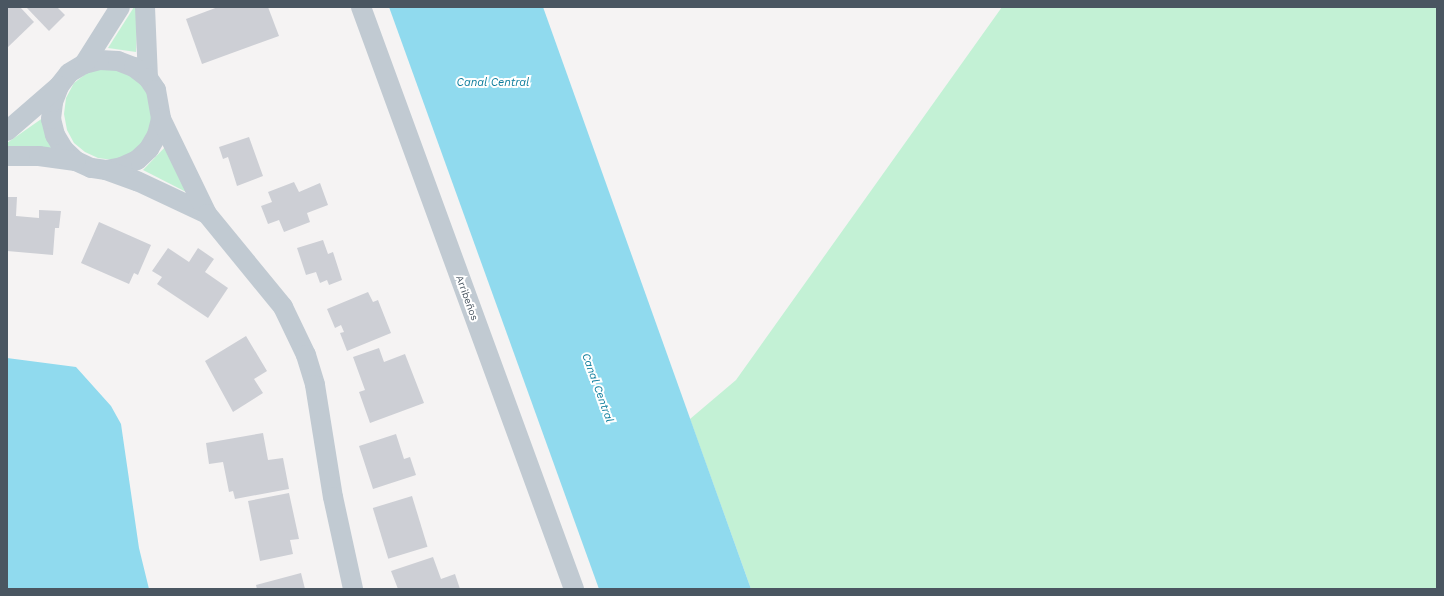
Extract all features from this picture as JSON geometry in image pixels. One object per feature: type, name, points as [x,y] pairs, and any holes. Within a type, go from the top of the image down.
[{"type":"street","points":[[84,64],[120,7]]},
{"type":"street","points":[[145,7],[148,78]]},
{"type":"street","name":"Arribeños","points":[[361,7],[574,589]]},
{"type":"street","points":[[7,131],[59,86],[70,74],[84,64],[100,60],[118,61],[134,67],[148,78],[156,90],[160,104],[161,119],[157,135],[149,149],[137,160],[122,167],[106,170]]},
{"type":"street","points":[[59,86],[53,102],[51,119],[55,135],[61,145],[76,161]]},
{"type":"street","points":[[161,119],[207,214],[266,283],[283,307],[306,355],[316,385],[333,497],[353,589]]},
{"type":"street","points":[[7,156],[39,156],[76,161],[91,168],[106,170],[137,181],[207,214]]},
{"type":"green space","points":[[134,7],[138,7],[136,52],[108,48]]},
{"type":"green space","points":[[1002,7],[1437,7],[1437,589],[751,589],[690,419],[736,380]]},
{"type":"green space","points":[[102,67],[118,67],[146,83],[157,111],[140,150],[113,160],[98,158],[85,152],[74,143],[67,130],[64,114],[66,98],[74,83],[87,73]]},
{"type":"green space","points":[[47,115],[57,149],[7,147],[7,143]]},
{"type":"green space","points":[[168,144],[190,194],[143,170]]},
{"type":"water","name":"Canal Central","points":[[389,7],[543,7],[751,589],[599,589]]},
{"type":"water","points":[[7,358],[76,367],[111,406],[121,424],[139,548],[149,589],[7,589]]},
{"type":"building","points":[[7,7],[20,7],[34,22],[7,48]]},
{"type":"building","points":[[26,7],[57,7],[65,15],[49,31]]},
{"type":"building","points":[[218,7],[268,7],[279,36],[202,64],[186,19]]},
{"type":"building","points":[[249,137],[263,176],[237,186],[228,157],[223,159],[219,147]]},
{"type":"building","points":[[294,182],[299,192],[320,183],[328,205],[307,213],[310,222],[284,232],[279,220],[268,224],[261,206],[272,202],[268,192]]},
{"type":"building","points":[[7,197],[17,197],[16,216],[39,218],[39,210],[61,211],[59,228],[55,228],[53,255],[7,251]]},
{"type":"building","points":[[99,222],[151,245],[138,275],[134,273],[129,284],[81,263]]},
{"type":"building","points":[[323,240],[328,254],[333,252],[342,280],[329,285],[327,280],[320,283],[316,272],[306,275],[297,248]]},
{"type":"building","points":[[168,248],[189,262],[198,248],[214,259],[205,272],[228,288],[208,318],[157,284],[162,277],[152,271]]},
{"type":"building","points":[[368,292],[373,302],[378,300],[391,333],[347,351],[340,333],[344,332],[341,325],[335,328],[327,309]]},
{"type":"building","points":[[246,336],[267,371],[254,379],[263,393],[233,412],[205,361]]},
{"type":"building","points":[[379,348],[384,362],[405,354],[424,403],[370,423],[359,392],[365,390],[353,357]]},
{"type":"building","points":[[263,433],[268,460],[283,458],[289,489],[235,499],[233,491],[229,492],[223,462],[209,464],[206,443]]},
{"type":"building","points":[[396,434],[404,459],[410,457],[416,475],[373,489],[359,446]]},
{"type":"building","points":[[289,493],[299,539],[290,540],[293,554],[260,561],[248,501]]},
{"type":"building","points":[[412,496],[427,547],[388,559],[373,508]]},
{"type":"building","points":[[433,557],[441,579],[455,574],[460,589],[398,589],[391,571]]},
{"type":"building","points":[[301,573],[305,589],[257,589],[256,585]]}]
